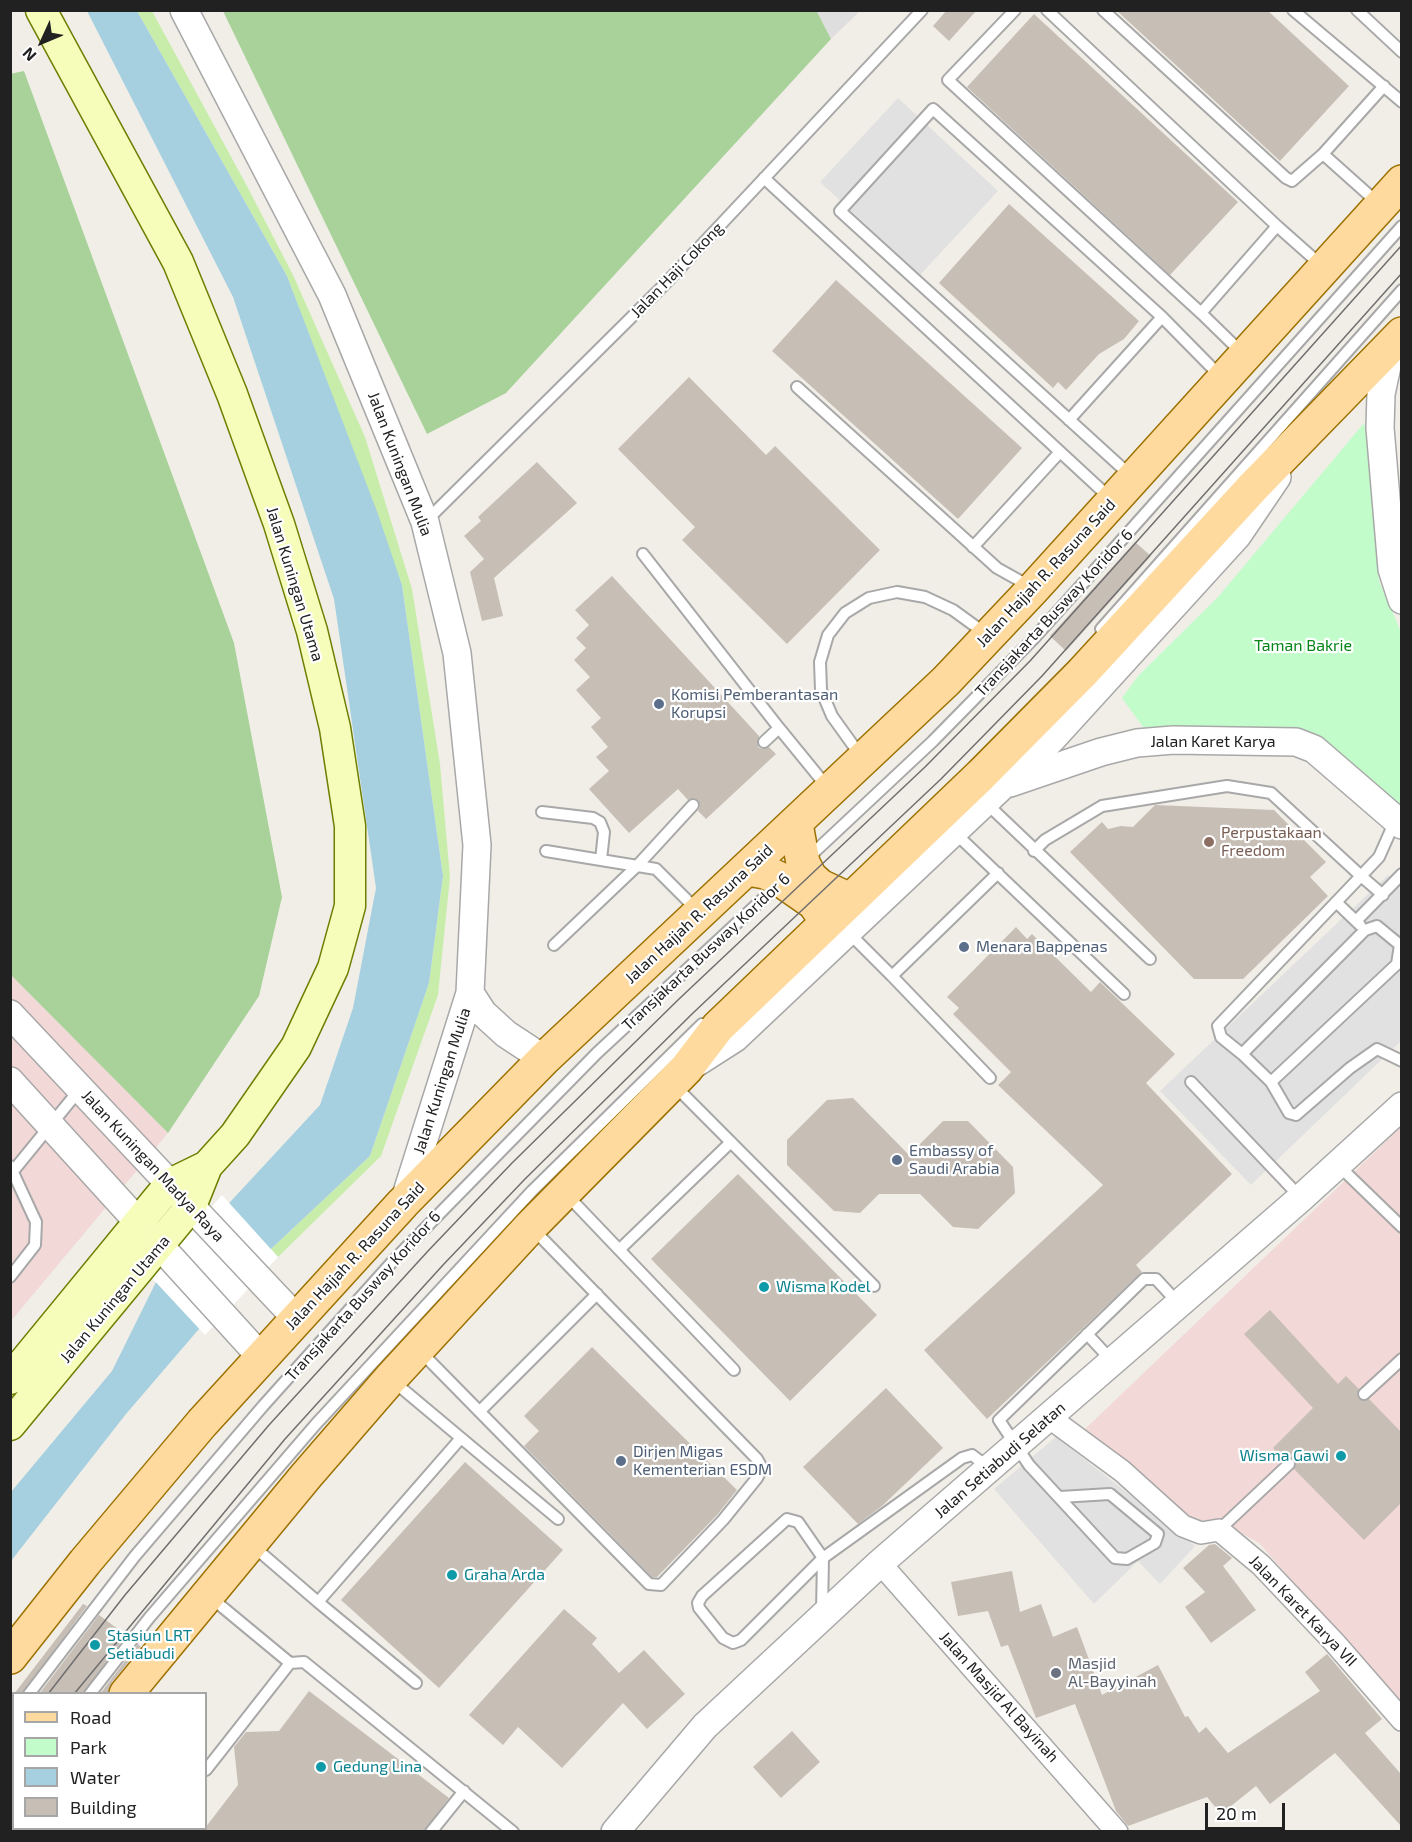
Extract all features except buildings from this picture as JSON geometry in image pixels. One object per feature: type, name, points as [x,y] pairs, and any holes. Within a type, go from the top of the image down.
[{"type":"main road","name":"Jalan Kuningan Utama","points":[[10,1379],[171,1184],[207,1166],[235,1135],[296,1047],[333,968],[350,906],[350,826],[335,728],[312,631],[279,524],[232,393],[178,262],[41,10]]},
{"type":"main road","name":"Jalan Hajjah R. Rasuna Said","points":[[10,1657],[92,1553],[296,1318],[403,1203],[544,1059],[748,870],[989,636],[1324,268],[1394,205]]},
{"type":"main road","points":[[128,1692],[206,1594],[390,1379],[531,1226],[680,1076],[718,1027],[833,909],[981,775],[1082,673],[1254,486],[1401,335]]},
{"type":"main road","points":[[793,872],[796,824]]},
{"type":"main road","points":[[748,870],[793,872],[820,886],[833,909]]},
{"type":"main road","name":"Jalan Kuningan Utama","points":[[10,1425],[197,1212],[207,1166]]},
{"type":"street","name":"Jalan Kuningan Mulia","points":[[184,10],[332,295],[425,522],[457,653],[469,750],[477,845],[470,993],[403,1203]]},
{"type":"street","points":[[1401,335],[1387,366],[1381,394],[1380,428],[1392,568],[1401,600]]},
{"type":"street","points":[[833,909],[955,833],[1052,739],[1237,536],[1306,434]]},
{"type":"street","name":"Jalan Karet Karya","points":[[994,794],[1101,752],[1137,743],[1173,740],[1296,742],[1314,749],[1399,822]]},
{"type":"street","name":"Jalan Kuningan Mulia","points":[[470,993],[483,1013],[506,1034],[544,1059]]},
{"type":"street","name":"Jalan Kuningan Madya Raya","points":[[10,1014],[296,1318]]},
{"type":"street","points":[[10,1081],[261,1358]]},
{"type":"street","name":"Jalan Setiabudi Selatan","points":[[615,1832],[705,1726],[880,1563],[1050,1418],[1301,1198],[1401,1106]]},
{"type":"street","points":[[1050,1418],[1122,1471],[1184,1526],[1201,1533],[1219,1530]]},
{"type":"street","name":"Jalan Karet Karya VII","points":[[1219,1530],[1261,1565],[1334,1642],[1401,1720]]},
{"type":"street","name":"Jalan Masjid Al Bayinah","points":[[880,1563],[1117,1832]]},
{"type":"lane","name":"Jalan Haji Cokong","points":[[425,522],[665,284],[922,10]]},
{"type":"lane","points":[[1015,10],[948,80],[1201,312],[1233,367]]},
{"type":"lane","points":[[1047,10],[1324,268]]},
{"type":"lane","points":[[1103,10],[1286,178],[1292,181],[1301,176],[1323,154],[1384,86]]},
{"type":"lane","points":[[1293,10],[1401,102]]},
{"type":"lane","points":[[1357,10],[1401,52]]},
{"type":"lane","points":[[1123,490],[1069,420],[840,212],[848,203],[933,109],[1162,317],[1233,367]]},
{"type":"lane","points":[[1323,154],[1394,205]]},
{"type":"lane","points":[[764,178],[1060,452],[1123,490]]},
{"type":"lane","name":"Transjakarta Busway Koridor 6","points":[[31,1692],[135,1556],[263,1406],[393,1261],[597,1053],[933,741],[1035,637],[1394,205]]},
{"type":"lane","points":[[1201,312],[1277,226]]},
{"type":"lane","points":[[1093,638],[1401,290]]},
{"type":"lane","points":[[1069,420],[1162,317]]},
{"type":"lane","points":[[798,387],[973,547],[998,568],[1034,589]]},
{"type":"lane","points":[[973,547],[1060,452]]},
{"type":"lane","points":[[643,554],[830,790]]},
{"type":"lane","points":[[863,759],[832,716],[821,690],[820,662],[825,644],[828,635],[845,613],[869,598],[897,592],[925,597],[953,610],[989,636]]},
{"type":"lane","points":[[764,742],[779,728]]},
{"type":"lane","points":[[1034,851],[1045,840],[1102,807],[1227,786],[1270,793],[1383,895]]},
{"type":"lane","points":[[994,794],[1034,851],[1150,959]]},
{"type":"lane","points":[[554,945],[637,866],[693,805]]},
{"type":"lane","points":[[542,812],[593,818],[600,822],[604,832],[601,860]]},
{"type":"lane","points":[[1399,822],[1379,857],[1218,1026],[1221,1037],[1272,1082],[1289,1113],[1296,1115],[1350,1068],[1377,1049],[1401,1060]]},
{"type":"lane","points":[[955,833],[1124,994]]},
{"type":"lane","points":[[546,851],[657,869],[700,914]]},
{"type":"lane","points":[[892,976],[998,873]]},
{"type":"lane","points":[[1356,921],[1401,874]]},
{"type":"lane","points":[[1336,902],[1365,930]]},
{"type":"lane","points":[[833,909],[892,976],[990,1078]]},
{"type":"lane","points":[[1242,1054],[1365,930],[1377,926],[1389,934],[1400,945],[1397,964],[1272,1082]]},
{"type":"lane","points":[[92,1692],[215,1540],[388,1345],[532,1191],[709,1017]]},
{"type":"lane","points":[[680,1076],[731,1142],[874,1286]]},
{"type":"lane","points":[[1191,1082],[1301,1198]]},
{"type":"lane","points":[[10,1277],[35,1245],[36,1222],[12,1168],[80,1088]]},
{"type":"lane","points":[[620,1249],[731,1142]]},
{"type":"lane","points":[[1338,1165],[1401,1227]]},
{"type":"lane","points":[[563,1192],[734,1370]]},
{"type":"lane","points":[[417,1349],[649,1584],[661,1586],[723,1520],[757,1478],[762,1468],[757,1459],[531,1226]]},
{"type":"lane","points":[[1059,1497],[1110,1494],[1158,1534],[1155,1544],[1126,1559],[1115,1558],[1059,1497],[1015,1448],[999,1424],[1000,1417],[1144,1279],[1156,1280],[1179,1305]]},
{"type":"lane","points":[[480,1411],[597,1294]]},
{"type":"lane","points":[[1087,1334],[1113,1362]]},
{"type":"lane","points":[[1364,1394],[1401,1359]]},
{"type":"lane","points":[[390,1379],[558,1519]]},
{"type":"lane","points":[[318,1602],[461,1438]]},
{"type":"lane","points":[[822,1617],[823,1558],[798,1522],[787,1519],[702,1596],[699,1608],[723,1638],[733,1642],[741,1640],[823,1558],[962,1458],[972,1455],[990,1469]]},
{"type":"lane","points":[[1219,1530],[1289,1464]]},
{"type":"lane","points":[[249,1543],[416,1683]]},
{"type":"lane","points":[[206,1594],[290,1663],[304,1662],[513,1832]]},
{"type":"lane","points":[[207,1769],[290,1663]]},
{"type":"lane","points":[[431,1832],[464,1791]]},
{"type":"shaded area","points":[[816,11],[860,11],[831,39]]},
{"type":"shaded area","points":[[898,98],[998,191],[920,275],[820,182]]},
{"type":"shaded area","points":[[1388,875],[1401,890],[1401,1041],[1251,1185],[1160,1091]]},
{"type":"shaded area","points":[[11,975],[168,1133],[11,1321]]},
{"type":"shaded area","points":[[1401,1127],[1401,1705],[1259,1543],[1221,1522],[1194,1520],[1085,1429]]},
{"type":"shaded area","points":[[1056,1437],[1195,1546],[1160,1584],[1138,1561],[1094,1604],[994,1489]]},
{"type":"green space","points":[[816,10],[831,39],[506,393],[427,434],[223,11]]},
{"type":"green space","points":[[137,11],[152,11],[248,188],[293,275],[365,437],[412,589],[440,764],[450,877],[438,995],[381,1156],[278,1257],[271,1249],[370,1156],[429,983],[443,876],[402,585],[287,276]]},
{"type":"green space","points":[[24,71],[234,643],[282,897],[259,996],[168,1133],[11,975],[10,74]]},
{"type":"green space","name":"Taman Bakrie","points":[[1364,423],[1374,482],[1379,581],[1401,632],[1401,812],[1318,747],[1143,727],[1122,698],[1138,676],[1218,597]]},
{"type":"water","points":[[87,11],[137,11],[287,276],[378,514],[402,585],[443,876],[429,983],[370,1156],[271,1249],[199,1329],[126,1414],[11,1561],[11,1492],[112,1371],[156,1282],[320,1105],[353,1008],[376,888],[334,599],[233,297]]},
{"type":"pier","points":[[222,1195],[278,1257],[205,1335],[151,1277]]},
{"type":"tram line","points":[[50,1692],[125,1595],[269,1425],[428,1251],[512,1163],[679,999],[925,767],[1030,661],[1402,245]]},
{"type":"tram line","points":[[76,1692],[285,1439],[443,1265],[525,1179],[693,1013],[941,779],[1042,676],[1402,273]]},
{"type":"place","name":"Komisi Pemberantasan Korupsi","points":[[659,704]]},
{"type":"place","name":"Perpustakaan Freedom","points":[[1209,842]]},
{"type":"place","name":"Menara Bappenas","points":[[964,947]]},
{"type":"place","name":"Embassy of Saudi Arabia","points":[[897,1160]]},
{"type":"place","name":"Wisma Kodel","points":[[764,1287]]},
{"type":"place","name":"Wisma Gawi","points":[[1341,1456]]},
{"type":"place","name":"Dirjen Migas Kementerian ESDM","points":[[621,1461]]},
{"type":"place","name":"Graha Arda","points":[[452,1575]]},
{"type":"place","name":"Stasiun LRT Setiabudi","points":[[95,1645]]},
{"type":"place","name":"Masjid Al-Bayyinah","points":[[1056,1673]]},
{"type":"place","name":"Gedung Lina","points":[[321,1767]]}]
